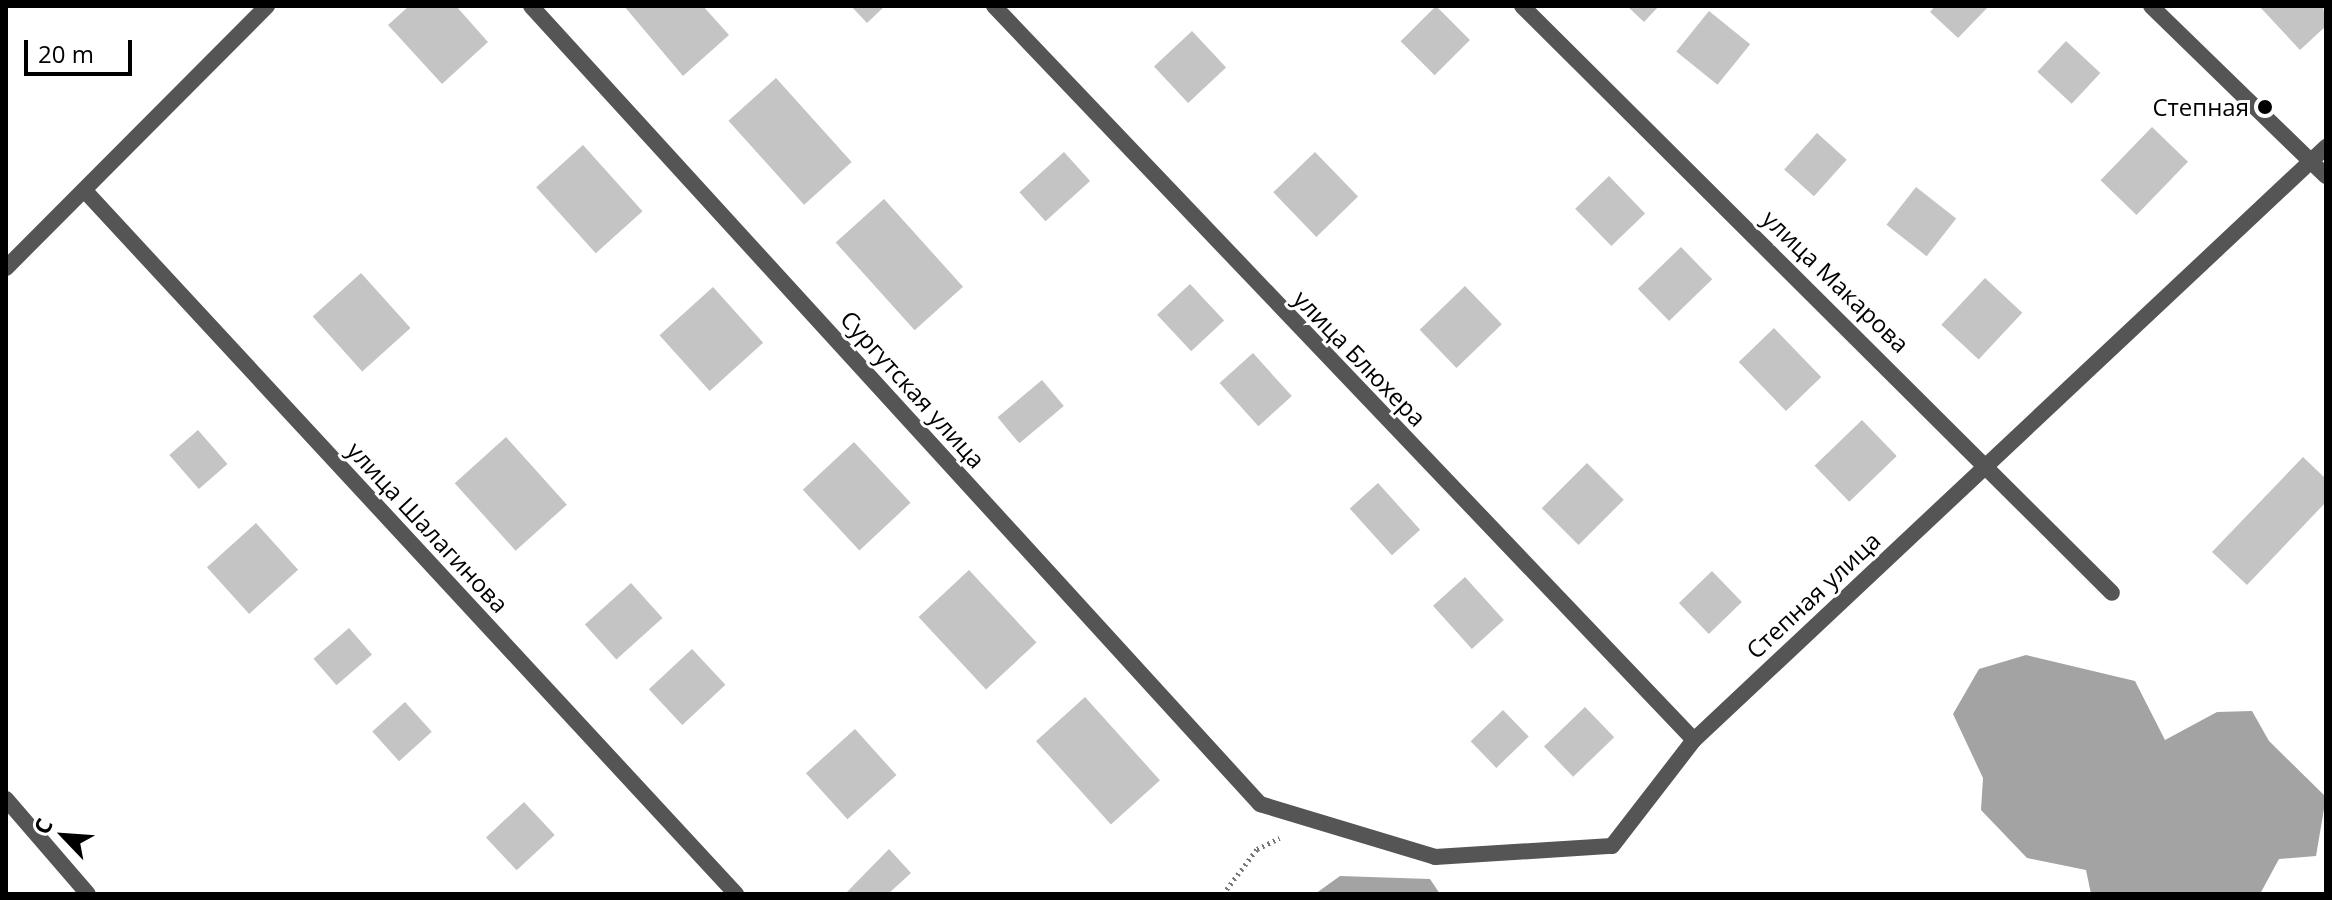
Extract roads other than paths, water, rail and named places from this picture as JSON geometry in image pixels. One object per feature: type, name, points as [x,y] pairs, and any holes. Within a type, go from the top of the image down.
[{"type":"street","points":[[6,268],[86,192],[267,6]]},
{"type":"street","name":"Сургутская улица","points":[[531,6],[1260,804]]},
{"type":"street","name":"улица Блюхера","points":[[994,6],[1694,740]]},
{"type":"street","name":"улица Макарова","points":[[1522,6],[1988,464],[2112,593]]},
{"type":"street","points":[[2151,6],[2308,163],[2326,176]]},
{"type":"street","name":"Степная улица","points":[[1260,804],[1435,857],[1612,846],[1694,740],[2326,147]]},
{"type":"street","name":"улица Шалагинова","points":[[86,192],[736,894]]},
{"type":"street","points":[[6,799],[88,894]]},
{"type":"place","name":"Степная","points":[[2265,107]]}]
